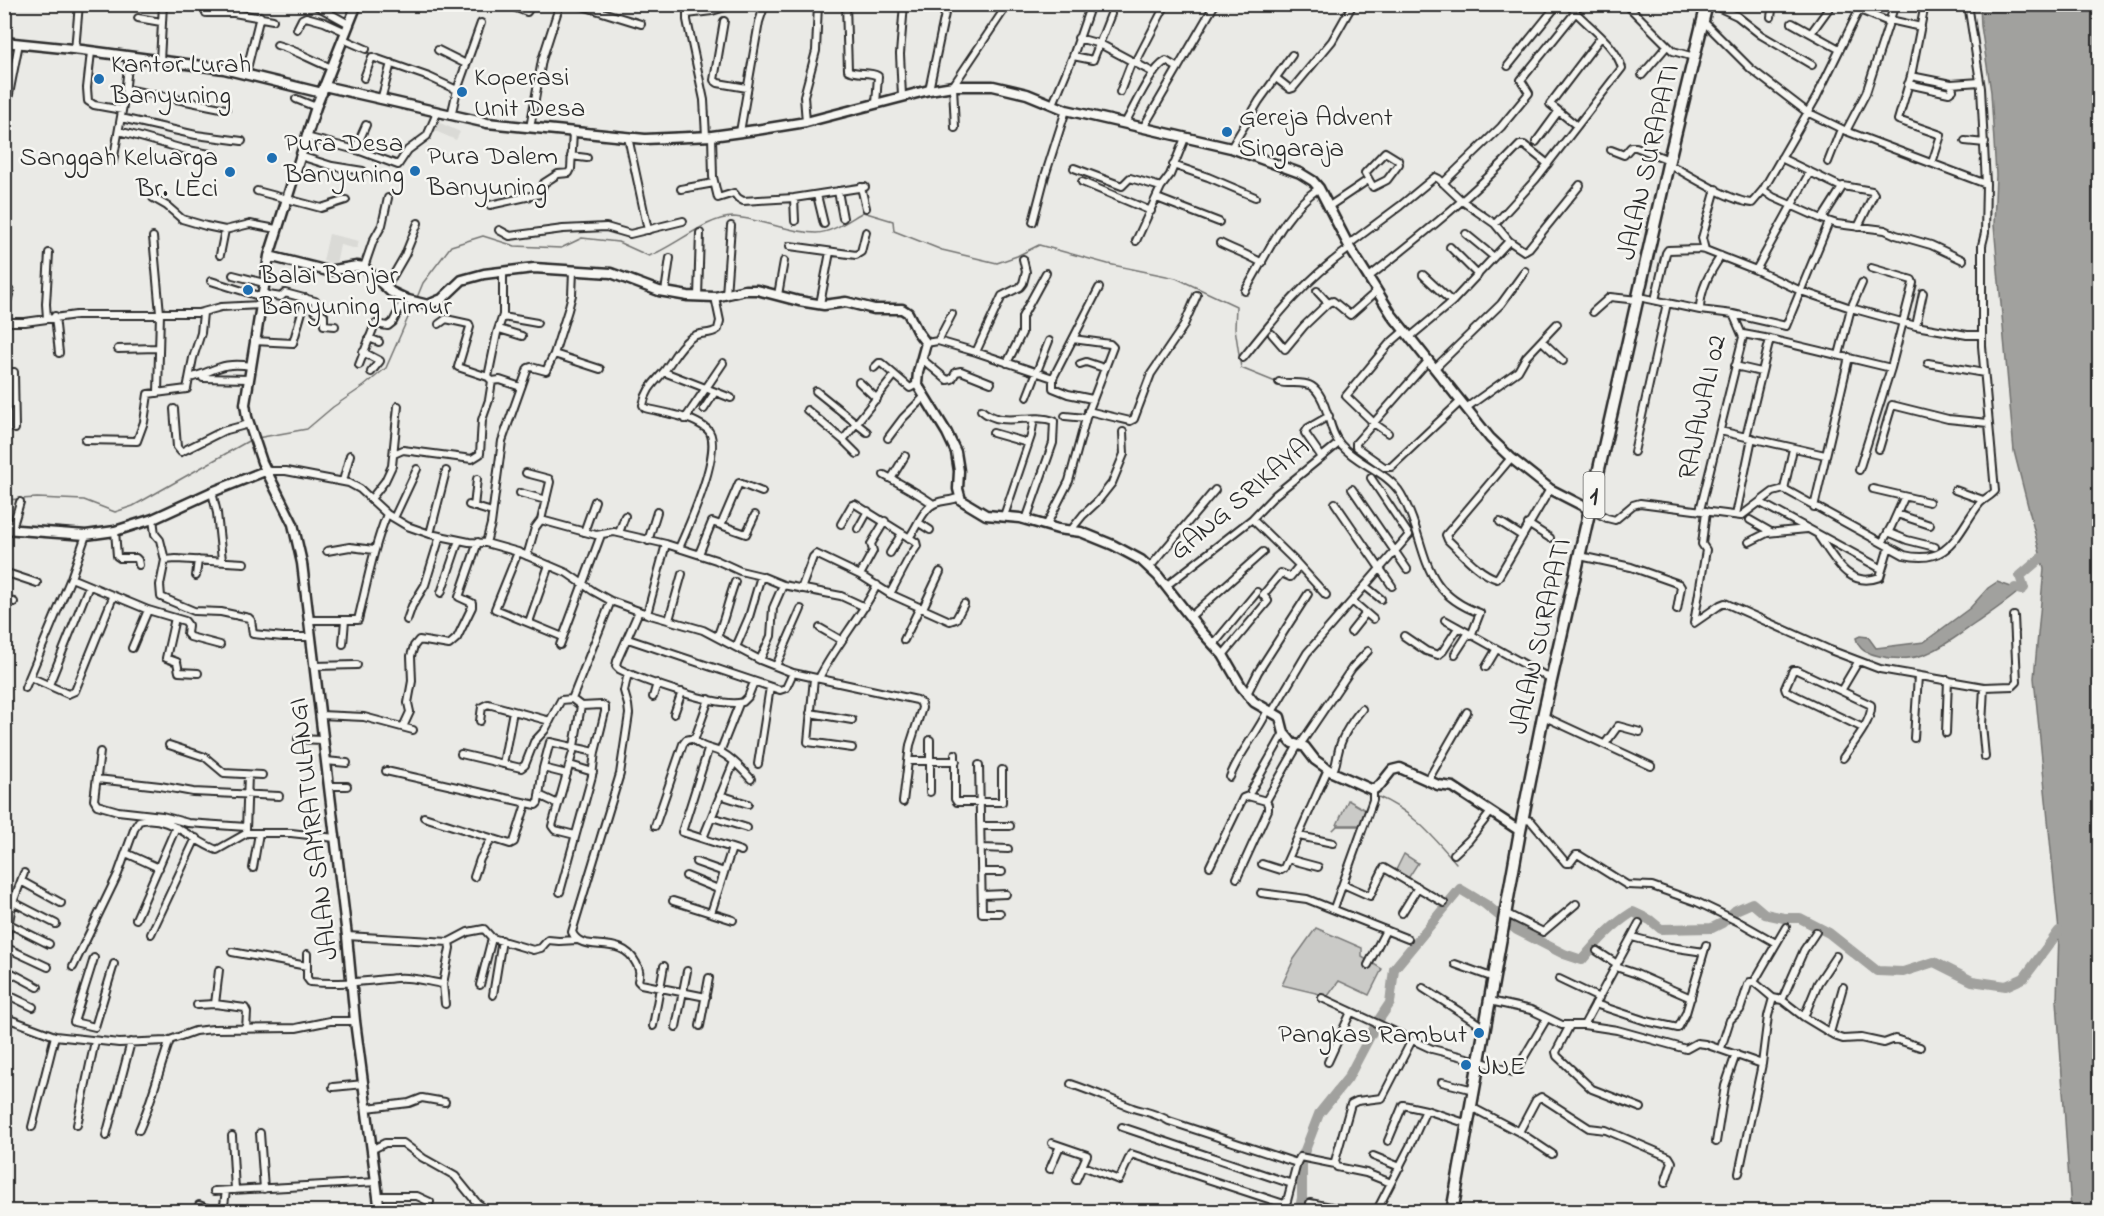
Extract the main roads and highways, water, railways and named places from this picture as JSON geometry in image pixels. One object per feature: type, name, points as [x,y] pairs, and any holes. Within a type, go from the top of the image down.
[{"type":"highway","name":"JALAN SURAPATI","points":[[1452,1212],[1521,825],[1543,716],[1669,162],[1709,4]]},
{"type":"waterway","points":[[416,300],[423,283],[451,246],[483,236],[515,246],[561,248],[582,238],[618,242],[649,256],[723,218],[743,218],[796,231],[816,233],[834,228],[863,212],[893,221],[894,231],[942,250],[997,263],[1039,245],[1108,264],[1176,278],[1236,306],[1235,328],[1241,368],[1278,383]]},
{"type":"waterway","points":[[257,438],[307,429],[386,368],[414,304]]},
{"type":"waterway","points":[[4,500],[37,498],[84,500],[115,512],[133,506],[250,440]]},
{"type":"waterway","points":[[2015,588],[2021,590],[2024,588],[2020,576],[2041,558]]},
{"type":"waterway","points":[[1376,796],[1400,808],[1410,816],[1430,833],[1456,863]]},
{"type":"waterway","points":[[1333,830],[1337,826],[1361,826]]},
{"type":"waterway","points":[[1299,1212],[1302,1198],[1302,1158],[1319,1114],[1348,1078],[1390,1003],[1394,969],[1460,889],[1485,904],[1517,930],[1564,954],[1582,960],[1599,940],[1633,912],[1650,920],[1661,929],[1712,928],[1722,923],[1736,910],[1752,903],[1765,914],[1784,918],[1800,918],[1829,933],[1877,971],[1903,972],[1934,962],[1972,981],[2006,986],[2024,978],[2059,931]]},
{"type":"place","name":"Kantor Lurah Banyuning","points":[[99,79]]},
{"type":"place","name":"Koperasi Unit Desa","points":[[462,92]]},
{"type":"place","name":"Gereja Advent Singaraja","points":[[1227,132]]},
{"type":"place","name":"Pura Desa Banyuning","points":[[272,158]]},
{"type":"place","name":"Pura Dalem Banyuning","points":[[415,171]]},
{"type":"place","name":"Sanggah Keluarga Br. LEci","points":[[230,172]]},
{"type":"place","name":"Balai Banjar Banyuning Timur","points":[[248,290]]},
{"type":"place","name":"Pangkas Rambut","points":[[1479,1033]]},
{"type":"place","name":"JNE","points":[[1466,1065]]}]
